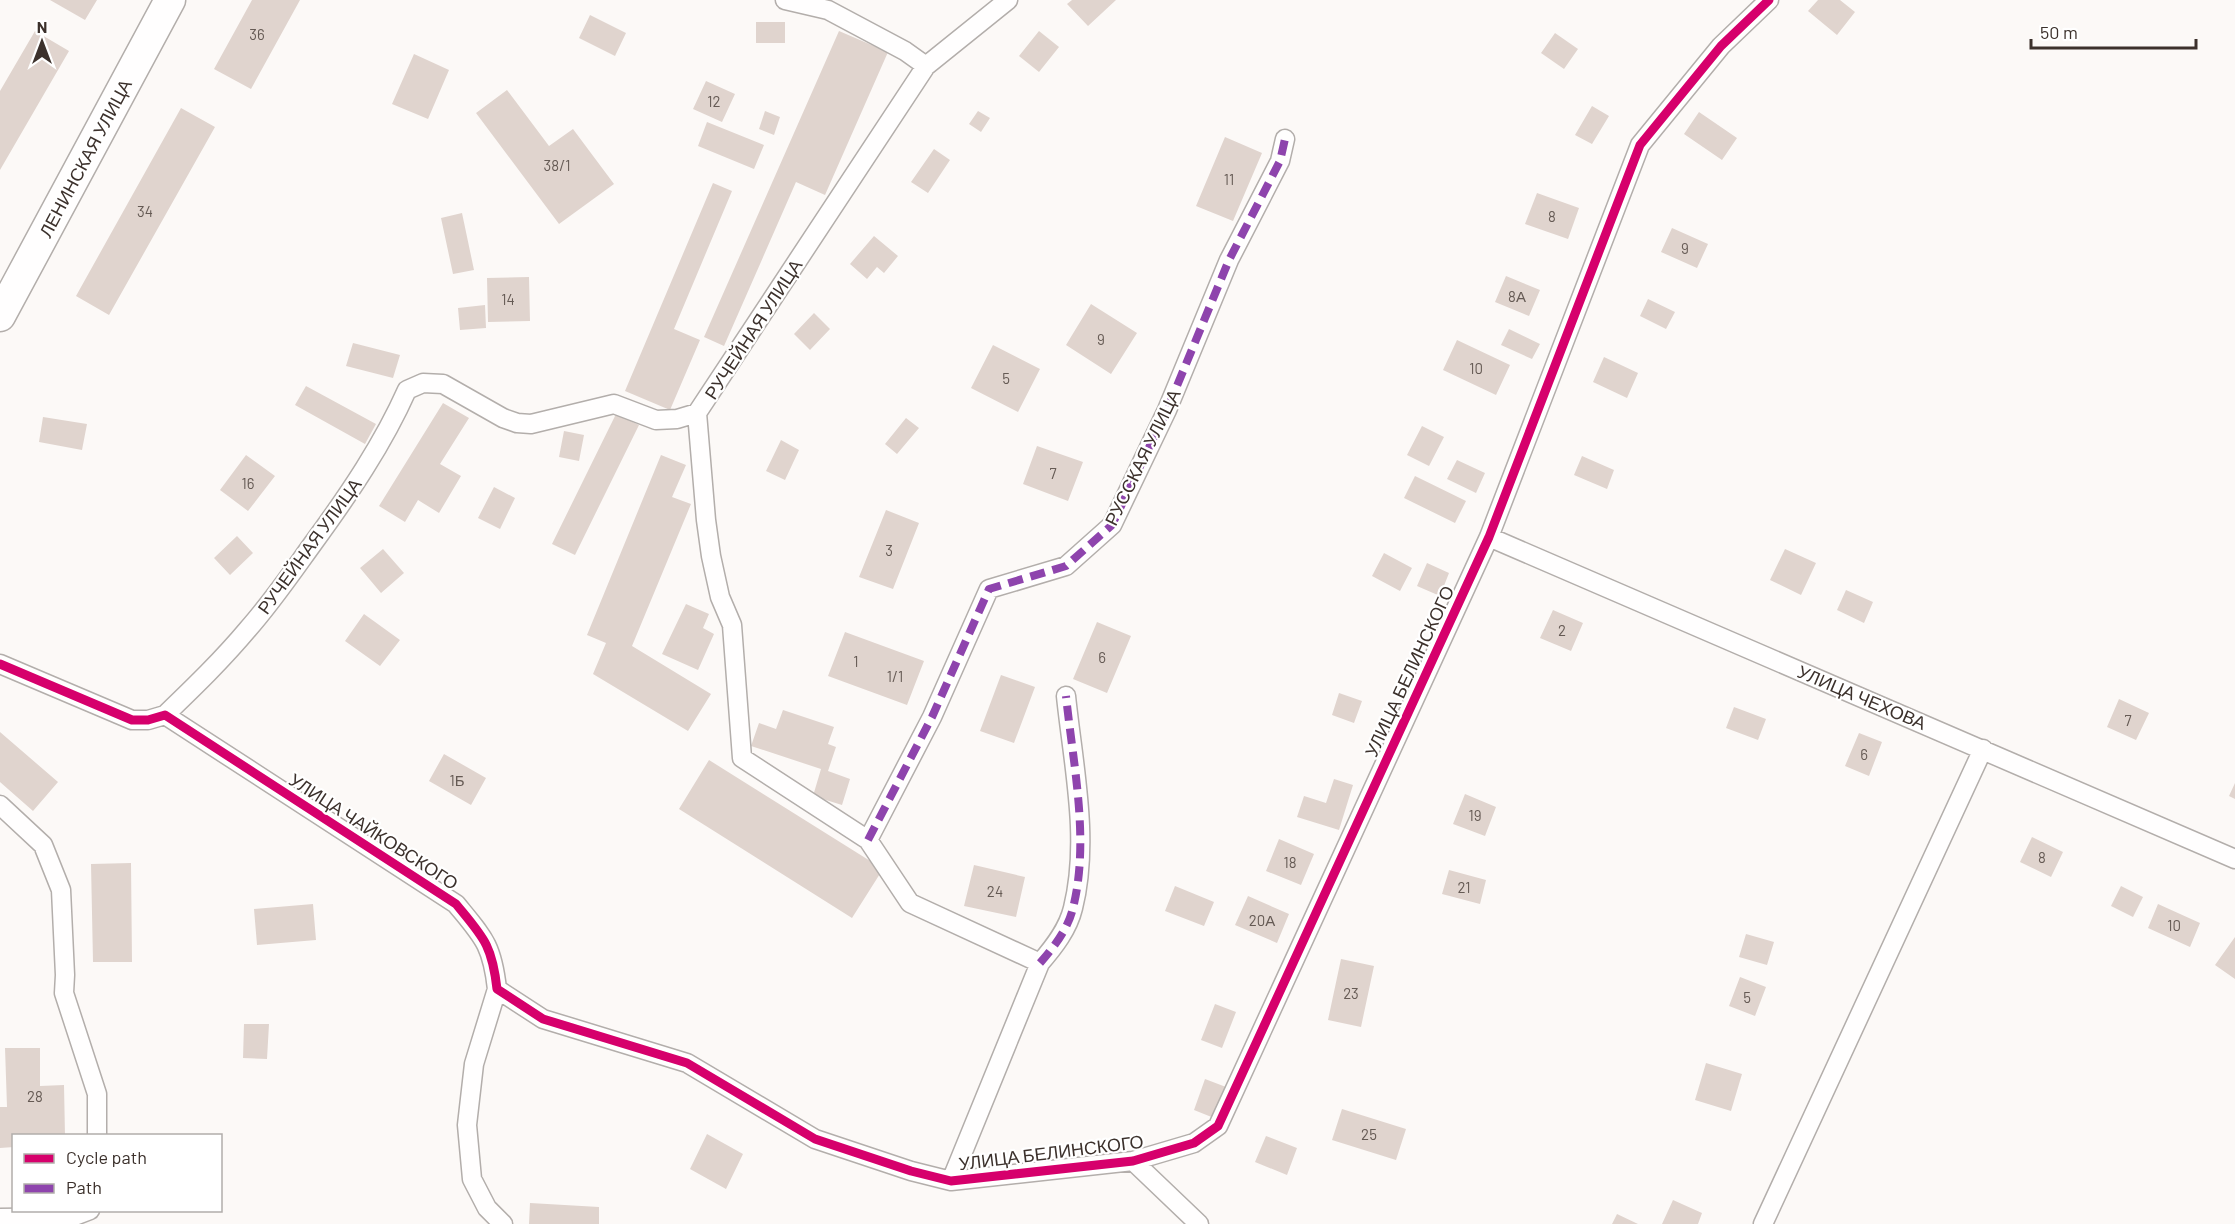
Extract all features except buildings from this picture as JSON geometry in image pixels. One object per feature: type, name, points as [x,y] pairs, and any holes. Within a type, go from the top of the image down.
[{"type":"main road","name":"ЛЕНИНСКАЯ УЛИЦА","points":[[0,316],[170,0]]},
{"type":"street","points":[[785,0],[828,10],[905,51],[926,66]]},
{"type":"street","name":"РУЧЕЙНАЯ УЛИЦА","points":[[165,715],[249,628],[298,564],[347,498],[396,416],[407,390],[423,383],[443,384],[503,418],[517,423],[531,424],[572,416],[614,404],[657,420],[677,419],[697,413],[926,66],[1008,0]]},
{"type":"street","name":"УЛИЦА БЕЛИНСКОГО","points":[[951,1181],[1133,1161],[1194,1143],[1218,1126],[1489,537],[1640,145],[1721,46],[1768,0]]},
{"type":"street","name":"РУССКАЯ УЛИЦА","points":[[868,840],[932,717],[989,589],[1066,566],[1112,525],[1167,410],[1229,260],[1280,161],[1285,139]]},
{"type":"street","points":[[697,413],[711,556],[720,597],[732,625],[742,758],[868,840],[910,903],[1040,963]]},
{"type":"street","name":"УЛИЦА ЧЕХОВА","points":[[1489,537],[2235,859]]},
{"type":"street","points":[[0,664],[132,720],[148,720],[165,715]]},
{"type":"street","points":[[503,1224],[487,1208],[472,1179],[467,1125],[474,1064],[497,989],[543,1019],[687,1063],[815,1139],[911,1172],[951,1181],[1040,963],[1058,942],[1073,909],[1082,843],[1066,696]]},
{"type":"street","name":"УЛИЦА ЧАЙКОВСКОГО","points":[[165,715],[456,904],[486,940],[494,962],[497,989]]},
{"type":"street","points":[[1763,1224],[1983,749]]},
{"type":"street","points":[[0,805],[43,845],[61,890],[64,993],[97,1094],[97,1134]]},
{"type":"street","points":[[1133,1161],[1198,1224]]},
{"type":"street","points":[[0,1218],[72,1217],[85,1212]]},
{"type":"marked path","points":[[868,840],[932,717],[989,589],[1066,566],[1112,525],[1167,410],[1229,260],[1280,161],[1285,139]]},
{"type":"marked path","points":[[1040,963],[1068,923],[1078,882],[1079,802],[1066,696]]},
{"type":"cycle path","points":[[0,664],[132,720],[148,720],[165,715],[456,904],[485,942],[492,961],[497,989],[543,1019],[687,1063],[815,1139],[911,1171],[951,1181],[1133,1161],[1194,1143],[1218,1126],[1489,537],[1640,145],[1721,46],[1769,0]]}]
